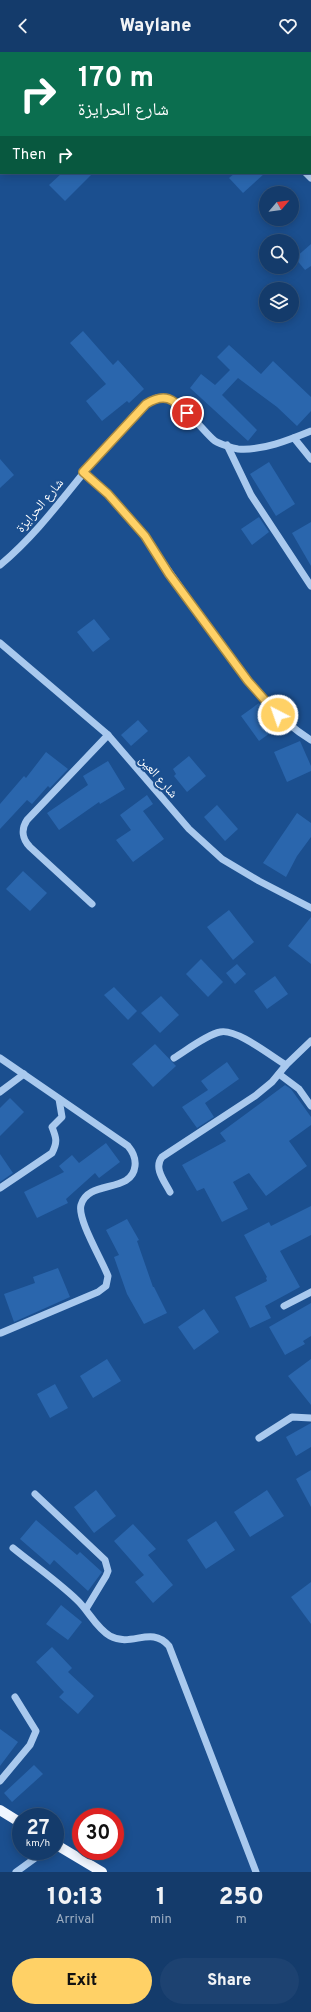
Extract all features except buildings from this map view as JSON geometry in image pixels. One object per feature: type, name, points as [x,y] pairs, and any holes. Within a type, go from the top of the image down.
[{"type":"main road","points":[[0,1810],[12,1817]]},
{"type":"main road","points":[[64,1849],[102,1872]]},
{"type":"street","name":"شارع الحرايزة","points":[[0,565],[32,534],[83,472],[146,404],[156,398],[166,397],[178,404],[216,441],[238,449],[259,448],[294,438],[311,431]]},
{"type":"street","points":[[294,438],[311,459]]},
{"type":"street","points":[[227,445],[251,495],[311,586]]},
{"type":"street","points":[[83,472],[108,494],[145,536],[174,580],[248,681],[288,725],[311,740]]},
{"type":"street","name":"شارع العين","points":[[0,643],[108,735],[189,829],[222,859],[259,881],[311,908]]},
{"type":"street","points":[[92,904],[30,848],[24,839],[23,829],[27,820],[108,735]]},
{"type":"street","points":[[174,1058],[214,1034],[225,1032],[236,1034],[286,1065]]},
{"type":"street","points":[[170,1192],[158,1168],[159,1160],[255,1096],[311,1041]]},
{"type":"street","points":[[0,1058],[128,1146],[135,1160],[135,1168],[126,1180],[88,1194],[81,1204],[81,1215],[106,1272],[107,1281],[102,1290],[1,1333]]},
{"type":"street","points":[[0,1092],[24,1074]]},
{"type":"street","points":[[279,1074],[299,1089],[311,1106]]},
{"type":"street","points":[[0,1188],[52,1153],[56,1146],[57,1139],[52,1127],[62,1117],[59,1099]]},
{"type":"street","points":[[284,1306],[311,1292]]},
{"type":"street","points":[[259,1438],[292,1417],[311,1418]]},
{"type":"street","points":[[35,1494],[105,1560],[108,1571],[86,1609]]},
{"type":"street","points":[[13,1548],[67,1591],[86,1609],[101,1628],[116,1639],[125,1641],[150,1636],[157,1637],[169,1646],[256,1872]]},
{"type":"street","points":[[0,1781],[30,1745],[36,1731],[15,1697]]},
{"type":"street","points":[[16,1872],[33,1860]]},
{"type":"route","points":[[187,413],[178,404],[166,397],[156,398],[146,404],[108,443],[83,472],[108,494],[145,536],[169,574],[248,681],[278,715]]}]
